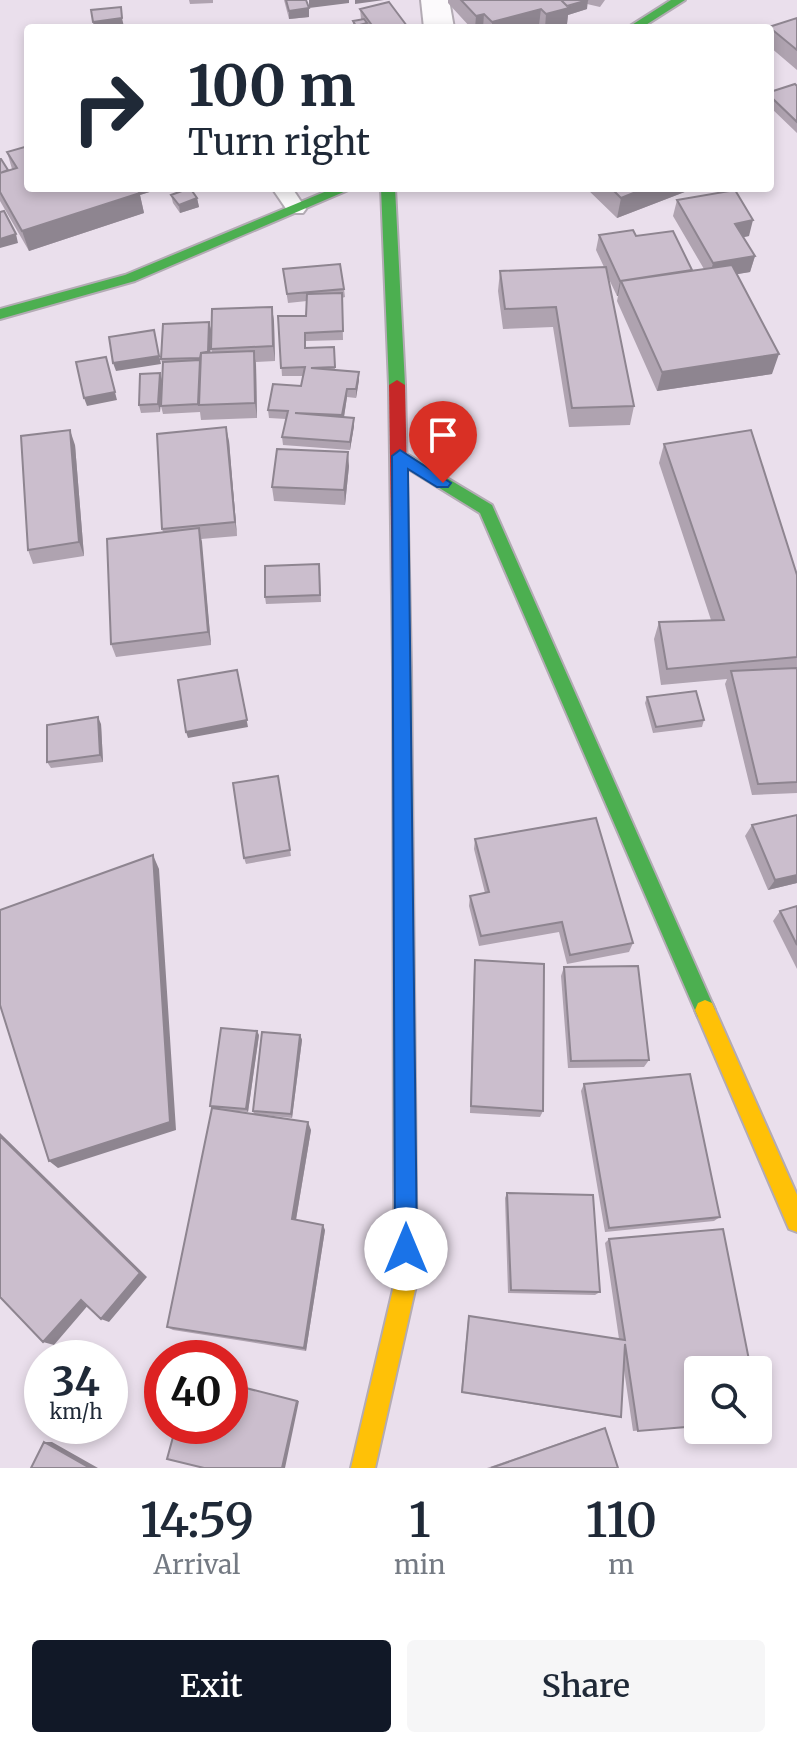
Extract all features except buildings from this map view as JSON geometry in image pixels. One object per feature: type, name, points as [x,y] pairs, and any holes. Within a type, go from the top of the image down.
[{"type":"street","points":[[435,0],[438,24]]},
{"type":"street","points":[[640,24],[679,0]]},
{"type":"street","points":[[0,314],[130,278],[336,192]]},
{"type":"street","points":[[363,1468],[406,1281],[400,456],[388,192]]},
{"type":"street","points":[[400,456],[486,509],[797,1221]]},
{"type":"lane","points":[[285,192],[296,209]]},
{"type":"traffic: fast","points":[[640,24],[679,0]]},
{"type":"traffic: fast","points":[[0,314],[130,278],[336,192]]},
{"type":"traffic: fast","points":[[388,192],[397,385]]},
{"type":"traffic: fast","points":[[400,456],[486,509],[705,1010]]},
{"type":"traffic: fast","points":[[402,667],[405,1190]]},
{"type":"traffic: slow","points":[[705,1010],[797,1221]]},
{"type":"traffic: slow","points":[[363,1468],[406,1281],[405,1190]]},
{"type":"traffic: jam","points":[[397,385],[402,667]]},
{"type":"route","points":[[406,1249],[400,456],[443,483]]}]
